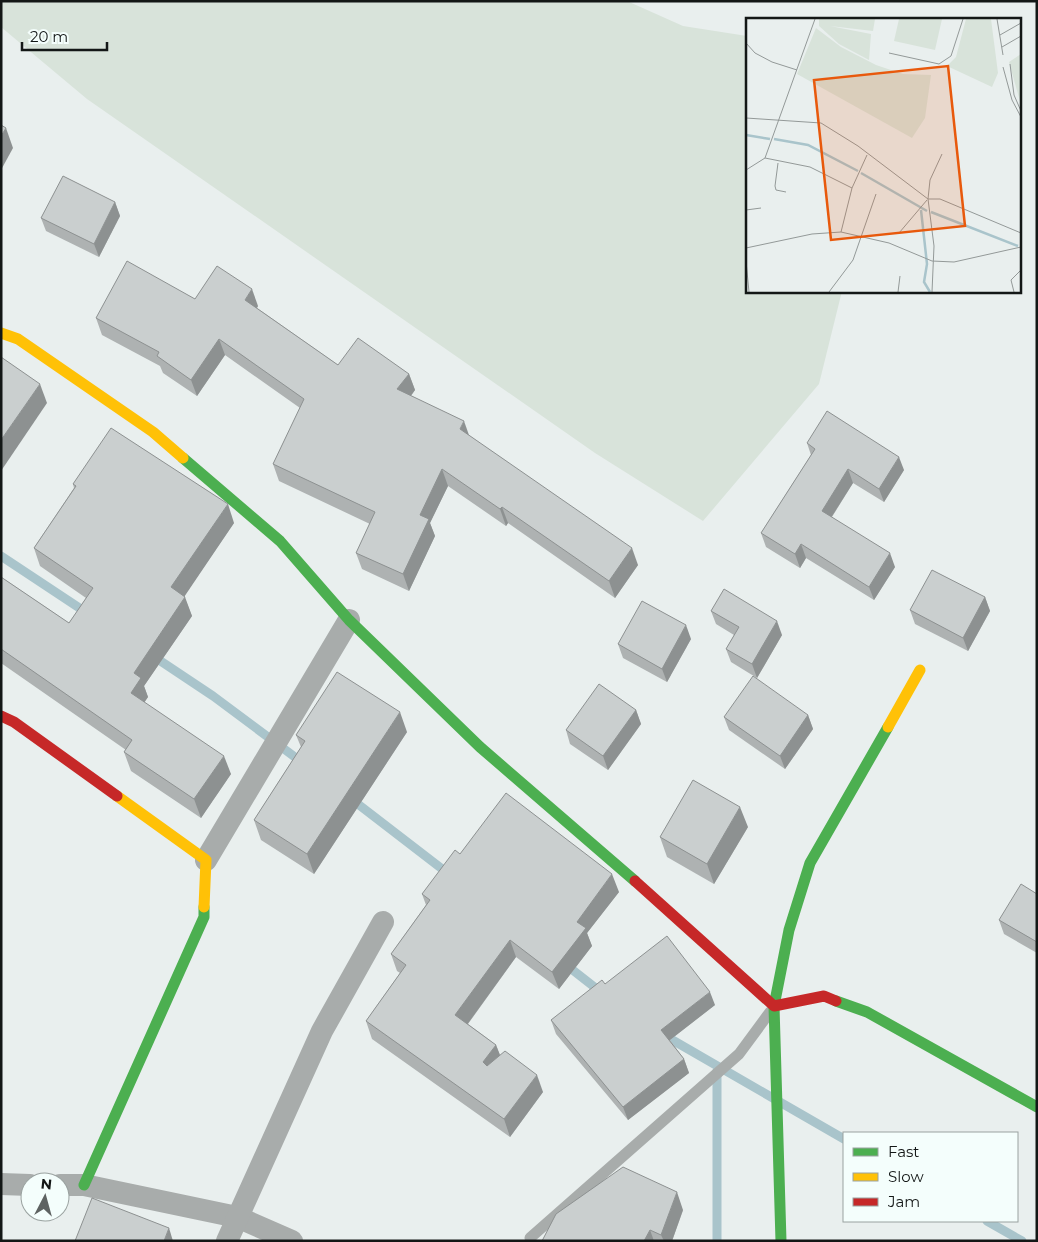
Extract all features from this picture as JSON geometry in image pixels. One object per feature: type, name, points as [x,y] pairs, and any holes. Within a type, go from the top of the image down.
[{"type":"street","points":[[1,333],[18,339],[153,432],[280,541],[349,620],[480,747],[648,892],[774,1006]]},
{"type":"street","points":[[84,1185],[204,917],[206,860],[349,620]]},
{"type":"street","points":[[782,1241],[774,1006],[789,930],[810,863],[920,670]]},
{"type":"street","points":[[1,716],[206,860]]},
{"type":"street","points":[[227,1241],[322,1031],[383,922]]},
{"type":"street","points":[[774,1006],[824,996],[866,1012],[1037,1106]]},
{"type":"street","points":[[1,1184],[20,1185]]},
{"type":"street","points":[[70,1185],[84,1185],[237,1217],[292,1241]]},
{"type":"lane","points":[[530,1238],[739,1054],[774,1006]]},
{"type":"shaded area","points":[[1,1],[627,1],[683,26],[746,36],[746,292],[842,292],[819,384],[703,521],[595,453],[87,99],[1,27]]},
{"type":"building","points":[[1,125],[6,128],[1,136]]},
{"type":"building","points":[[63,176],[115,202],[94,244],[41,218]]},
{"type":"building","points":[[127,261],[195,299],[217,266],[252,289],[245,300],[338,365],[358,338],[409,374],[397,389],[464,421],[460,429],[632,548],[609,581],[502,507],[500,509],[442,469],[420,515],[429,519],[403,574],[356,553],[375,512],[273,464],[304,399],[219,339],[191,380],[157,356],[159,352],[96,318]]},
{"type":"building","points":[[1,357],[40,384],[1,440]]},
{"type":"building","points":[[827,411],[899,457],[879,489],[848,469],[822,511],[890,553],[869,587],[801,544],[795,554],[761,533],[815,449],[807,443]]},
{"type":"building","points":[[111,428],[228,504],[171,587],[185,597],[134,673],[141,678],[131,693],[224,756],[194,799],[124,752],[132,740],[1,649],[1,577],[69,623],[93,588],[34,548],[76,486],[73,484]]},
{"type":"building","points":[[932,570],[985,597],[963,638],[910,610]]},
{"type":"building","points":[[724,589],[777,621],[752,664],[726,649],[739,627],[711,611]]},
{"type":"building","points":[[642,601],[686,625],[662,669],[618,644]]},
{"type":"building","points":[[337,672],[400,712],[307,854],[254,820],[305,741],[296,735]]},
{"type":"building","points":[[753,676],[808,715],[780,756],[724,717]]},
{"type":"building","points":[[599,684],[636,710],[603,756],[566,730]]},
{"type":"building","points":[[693,780],[740,807],[707,864],[660,837]]},
{"type":"building","points":[[506,793],[612,874],[577,922],[586,928],[552,972],[510,940],[455,1015],[496,1045],[483,1062],[487,1066],[505,1051],[537,1075],[504,1119],[366,1021],[406,965],[391,954],[430,900],[422,894],[455,850],[460,854]]},
{"type":"building","points":[[1021,884],[1037,894],[1037,942],[999,920]]},
{"type":"building","points":[[667,936],[710,992],[661,1030],[684,1059],[623,1107],[551,1020],[602,980],[605,984]]},
{"type":"building","points":[[623,1167],[677,1192],[661,1235],[650,1230],[644,1241],[542,1241],[556,1214]]},
{"type":"building","points":[[92,1198],[169,1228],[164,1241],[75,1241]]},
{"type":"waterway","points":[[1,556],[87,613]]},
{"type":"waterway","points":[[153,656],[213,696],[303,763]]},
{"type":"waterway","points":[[350,798],[450,875]]},
{"type":"waterway","points":[[565,964],[602,993]]},
{"type":"waterway","points":[[662,1034],[843,1138]]},
{"type":"waterway","points":[[717,1071],[717,1241]]},
{"type":"waterway","points":[[989,1222],[1022,1241]]},
{"type":"traffic: fast","points":[[183,458],[280,541],[349,620],[480,747],[635,881]]},
{"type":"traffic: fast","points":[[781,1241],[774,1006],[789,930],[810,863],[888,727]]},
{"type":"traffic: fast","points":[[84,1185],[204,917],[204,907]]},
{"type":"traffic: fast","points":[[836,1001],[867,1012],[1037,1107]]},
{"type":"traffic: slow","points":[[1,333],[18,339],[153,432],[183,458]]},
{"type":"traffic: slow","points":[[888,727],[920,670]]},
{"type":"traffic: slow","points":[[117,796],[206,860],[204,907]]},
{"type":"traffic: jam","points":[[1,716],[14,722],[117,796]]},
{"type":"traffic: jam","points":[[635,881],[774,1006],[824,996],[836,1001]]}]
